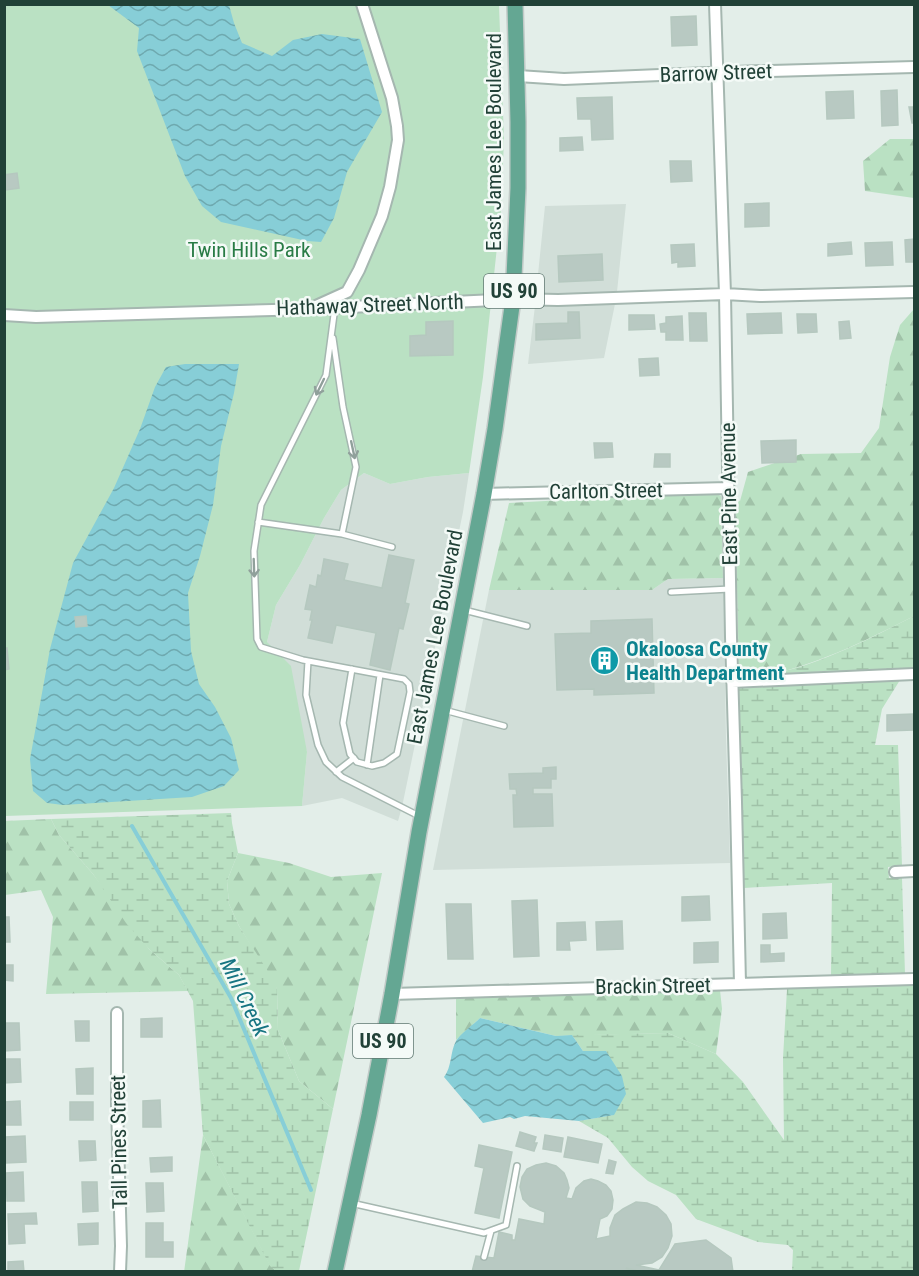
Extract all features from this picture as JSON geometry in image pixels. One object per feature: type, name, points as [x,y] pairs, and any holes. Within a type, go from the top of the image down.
[{"type":"main road","name":"East James Lee Boulevard","points":[[335,1272],[392,994],[422,817],[495,429],[513,299],[518,188],[518,76],[515,4]]},
{"type":"street","points":[[309,309],[347,292],[375,234],[390,187],[398,140],[398,126],[392,98],[362,4]]},
{"type":"street","name":"East Pine Avenue","points":[[715,4],[725,294],[740,984]]},
{"type":"street","name":"Barrow Street","points":[[518,76],[564,79],[915,68]]},
{"type":"street","name":"Hathaway Street North","points":[[4,315],[36,317],[309,309],[513,299],[915,292]]},
{"type":"street","name":"Carlton Street","points":[[484,494],[728,488]]},
{"type":"street","points":[[732,682],[911,674]]},
{"type":"street","points":[[895,872],[915,871]]},
{"type":"street","name":"Brackin Street","points":[[392,994],[915,979]]},
{"type":"street","name":"Tall Pines Street","points":[[117,1013],[120,1272]]},
{"type":"lane","points":[[335,307],[326,375],[261,505],[254,551],[257,639],[261,647],[308,661],[352,669],[380,675],[404,679],[409,684],[410,692],[397,754],[384,764],[367,765],[357,762],[350,754],[343,723],[352,669]]},
{"type":"lane","points":[[332,330],[343,407],[356,467],[342,534]]},
{"type":"lane","points":[[258,522],[342,534],[392,547]]},
{"type":"lane","points":[[671,592],[730,589]]},
{"type":"lane","points":[[462,609],[527,626]]},
{"type":"lane","points":[[308,661],[306,695],[318,745],[327,762],[342,777],[422,817]]},
{"type":"lane","points":[[367,765],[380,675]]},
{"type":"lane","points":[[442,710],[504,726]]},
{"type":"lane","points":[[336,772],[354,758]]},
{"type":"lane","points":[[350,1203],[484,1233],[506,1225],[517,1166]]},
{"type":"lane","points":[[484,1257],[491,1231]]},
{"type":"shaded area","points":[[626,204],[617,292],[536,294],[545,206]]},
{"type":"shaded area","points":[[615,304],[604,358],[528,364],[535,306]]},
{"type":"shaded area","points":[[364,473],[390,484],[469,473],[463,512],[398,821],[342,798],[302,806],[307,752],[267,642],[276,605],[324,518],[341,490]]},
{"type":"shaded area","points":[[723,578],[730,863],[433,870],[489,590],[652,590],[668,579]]},
{"type":"green space","name":"Twin Hills Park","points":[[4,5],[499,5],[504,139],[501,210],[483,377],[469,473],[390,484],[364,473],[341,490],[276,605],[267,642],[291,666],[307,752],[302,806],[5,816]]},
{"type":"green space","points":[[890,139],[914,139],[914,198],[865,191],[863,161]]},
{"type":"green space","points":[[914,309],[914,616],[864,641],[811,663],[776,673],[739,675],[735,500],[740,501],[748,472],[801,454],[861,453],[879,428],[890,357],[900,325]]},
{"type":"green space","points":[[716,494],[721,496],[723,578],[668,579],[652,590],[489,590],[509,503]]},
{"type":"green space","points":[[914,616],[914,668],[771,674],[829,657]]},
{"type":"green space","points":[[900,680],[882,709],[875,745],[898,745],[902,866],[888,867],[889,878],[902,878],[905,974],[831,976],[832,883],[744,888],[739,688]]},
{"type":"green space","points":[[231,813],[238,853],[227,881],[229,904],[239,926],[274,981],[277,989],[278,1030],[299,1081],[333,1109],[299,1271],[276,1271],[270,1266],[203,1135],[193,1001],[179,975],[149,949],[126,923],[93,874],[59,835],[51,819]]},
{"type":"green space","points":[[51,819],[59,835],[93,874],[149,949],[179,975],[188,991],[46,994],[53,917],[41,890],[5,895],[4,821]]},
{"type":"green space","points":[[238,853],[289,863],[331,877],[382,873],[333,1109],[299,1081],[278,1030],[277,989],[239,926],[229,904],[227,881]]},
{"type":"green space","points":[[914,985],[914,1271],[792,1271],[793,1250],[788,1245],[758,1242],[696,1219],[676,1195],[648,1181],[632,1167],[608,1138],[579,1121],[613,1115],[583,1051],[572,1035],[668,1033],[716,1054],[743,1082],[784,1140],[783,1058],[787,989]]},
{"type":"green space","points":[[720,990],[722,1009],[716,1054],[668,1033],[556,1036],[480,1018],[456,1040],[456,998]]},
{"type":"green space","points":[[203,1135],[270,1265],[276,1271],[184,1272]]},
{"type":"water","points":[[108,5],[229,5],[242,43],[272,56],[293,40],[322,34],[360,39],[382,112],[347,172],[334,218],[321,242],[221,222],[202,206],[185,176],[137,51],[139,28]]},
{"type":"water","points":[[185,364],[239,364],[221,446],[213,505],[188,593],[191,651],[199,684],[215,707],[231,738],[239,770],[224,786],[192,797],[63,805],[47,803],[33,791],[30,759],[50,649],[73,563],[114,488],[140,429],[155,387],[166,367]]},
{"type":"water","points":[[480,1018],[556,1036],[572,1035],[583,1051],[606,1051],[622,1076],[626,1094],[614,1115],[579,1121],[525,1116],[483,1123],[444,1077],[456,1041]]},
{"type":"building","points":[[696,16],[697,45],[672,46],[671,17]]},
{"type":"building","points":[[897,90],[898,125],[882,126],[881,91]]},
{"type":"building","points":[[853,91],[854,118],[827,119],[826,92]]},
{"type":"building","points":[[612,97],[613,139],[592,140],[591,119],[578,119],[577,98]]},
{"type":"building","points":[[909,107],[914,107],[914,123],[912,123]]},
{"type":"building","points":[[582,137],[583,150],[560,151],[560,138]]},
{"type":"building","points":[[670,161],[691,161],[692,181],[671,182]]},
{"type":"building","points":[[17,173],[19,188],[6,190],[4,175]]},
{"type":"building","points":[[769,203],[769,226],[745,227],[745,204]]},
{"type":"building","points":[[914,239],[914,262],[906,262],[905,240]]},
{"type":"building","points":[[851,242],[852,254],[828,256],[828,244]]},
{"type":"building","points":[[892,242],[893,265],[866,266],[865,243]]},
{"type":"building","points":[[694,244],[695,266],[678,267],[678,262],[672,263],[671,245]]},
{"type":"building","points":[[602,254],[603,280],[559,282],[558,256]]},
{"type":"building","points":[[568,312],[579,312],[580,338],[536,340],[536,324],[568,323]]},
{"type":"building","points":[[689,313],[706,313],[707,341],[690,341]]},
{"type":"building","points":[[781,313],[782,333],[748,334],[747,314]]},
{"type":"building","points":[[797,314],[816,314],[817,332],[798,333]]},
{"type":"building","points":[[629,315],[654,315],[655,329],[629,330]]},
{"type":"building","points":[[682,316],[683,340],[666,340],[666,332],[661,332],[660,324],[666,323],[666,317]]},
{"type":"building","points":[[453,321],[453,355],[410,356],[410,336],[426,335],[426,322]]},
{"type":"building","points":[[849,321],[851,338],[840,339],[839,322]]},
{"type":"building","points":[[658,358],[659,375],[640,376],[639,359]]},
{"type":"building","points":[[796,440],[796,462],[762,463],[761,441]]},
{"type":"building","points":[[594,443],[612,443],[613,457],[595,458]]},
{"type":"building","points":[[655,454],[670,454],[670,467],[654,467]]},
{"type":"building","points":[[389,555],[414,560],[405,603],[409,604],[403,629],[399,628],[390,670],[370,665],[376,633],[336,625],[332,643],[308,638],[312,610],[305,609],[310,585],[316,587],[324,559],[348,564],[344,580],[382,588]]},
{"type":"building","points":[[86,616],[87,626],[76,627],[75,617]]},
{"type":"building","name":"Okaloosa County Health Department","points":[[652,619],[654,693],[594,695],[594,689],[557,690],[555,634],[591,633],[591,621]]},
{"type":"building","points":[[4,648],[7,648],[9,669],[4,670]]},
{"type":"building","points":[[913,714],[913,730],[887,731],[887,715]]},
{"type":"building","points":[[556,767],[556,779],[551,779],[551,788],[533,788],[533,794],[552,794],[553,826],[514,827],[513,795],[517,795],[516,789],[510,789],[509,774],[543,773],[543,768]]},
{"type":"building","points":[[709,896],[710,920],[682,921],[682,897]]},
{"type":"building","points":[[537,900],[539,956],[514,957],[512,901]]},
{"type":"building","points":[[446,904],[471,904],[473,959],[448,959]]},
{"type":"building","points":[[786,913],[787,938],[763,939],[763,914]]},
{"type":"building","points":[[4,917],[9,917],[10,942],[4,942]]},
{"type":"building","points":[[622,921],[623,949],[597,950],[596,922]]},
{"type":"building","points":[[585,922],[586,940],[569,941],[570,950],[557,950],[557,923]]},
{"type":"building","points":[[718,942],[718,962],[694,963],[694,943]]},
{"type":"building","points":[[761,945],[770,945],[770,954],[784,953],[784,961],[761,962]]},
{"type":"building","points":[[4,965],[13,965],[13,981],[4,980]]},
{"type":"building","points":[[162,1018],[162,1037],[141,1037],[141,1019]]},
{"type":"building","points":[[75,1021],[89,1021],[89,1041],[76,1041]]},
{"type":"building","points":[[4,1023],[19,1023],[20,1050],[4,1051]]},
{"type":"building","points":[[4,1059],[20,1059],[21,1082],[4,1083]]},
{"type":"building","points":[[93,1068],[93,1094],[77,1094],[76,1069]]},
{"type":"building","points":[[160,1100],[161,1127],[143,1127],[143,1101]]},
{"type":"building","points":[[20,1101],[21,1125],[4,1125],[4,1102]]},
{"type":"building","points":[[70,1102],[93,1102],[93,1120],[70,1120]]},
{"type":"building","points":[[520,1132],[536,1137],[534,1143],[537,1143],[534,1151],[516,1146]]},
{"type":"building","points":[[545,1135],[563,1138],[561,1152],[543,1149]]},
{"type":"building","points":[[25,1136],[26,1162],[6,1163],[5,1137]]},
{"type":"building","points":[[568,1137],[602,1144],[598,1163],[564,1157]]},
{"type":"building","points":[[79,1141],[95,1141],[96,1160],[80,1161]]},
{"type":"building","points":[[479,1145],[512,1152],[499,1218],[475,1213],[484,1168],[475,1166]]},
{"type":"building","points":[[172,1157],[172,1171],[151,1172],[150,1158]]},
{"type":"building","points":[[609,1160],[616,1162],[613,1174],[606,1173]]},
{"type":"building","points":[[546,1163],[556,1166],[564,1173],[569,1188],[566,1198],[572,1199],[576,1188],[584,1181],[591,1179],[606,1185],[611,1191],[612,1209],[607,1216],[600,1219],[596,1239],[610,1236],[610,1228],[615,1215],[636,1202],[657,1207],[666,1215],[671,1224],[672,1236],[668,1248],[662,1257],[652,1263],[636,1265],[659,1270],[675,1244],[706,1240],[731,1258],[733,1272],[641,1272],[626,1268],[633,1272],[472,1272],[476,1256],[494,1258],[499,1232],[512,1235],[512,1240],[515,1240],[519,1219],[544,1224],[545,1212],[530,1206],[523,1199],[520,1187],[527,1169]]},
{"type":"building","points":[[23,1172],[24,1201],[7,1201],[6,1173]]},
{"type":"building","points":[[82,1182],[97,1182],[98,1211],[83,1212]]},
{"type":"building","points":[[146,1183],[163,1183],[164,1211],[147,1212]]},
{"type":"building","points":[[36,1213],[37,1224],[24,1224],[25,1243],[9,1244],[8,1214]]},
{"type":"building","points":[[98,1223],[98,1244],[79,1245],[78,1224]]},
{"type":"building","points":[[146,1223],[163,1223],[163,1242],[173,1242],[173,1257],[146,1257]]},
{"type":"building","points":[[23,1261],[24,1272],[8,1272],[8,1262]]},
{"type":"waterway","name":"Mill Creek","points":[[132,826],[231,998],[311,1190]]},
{"type":"place","name":"Okaloosa County Health Department","points":[[605,661]]}]
